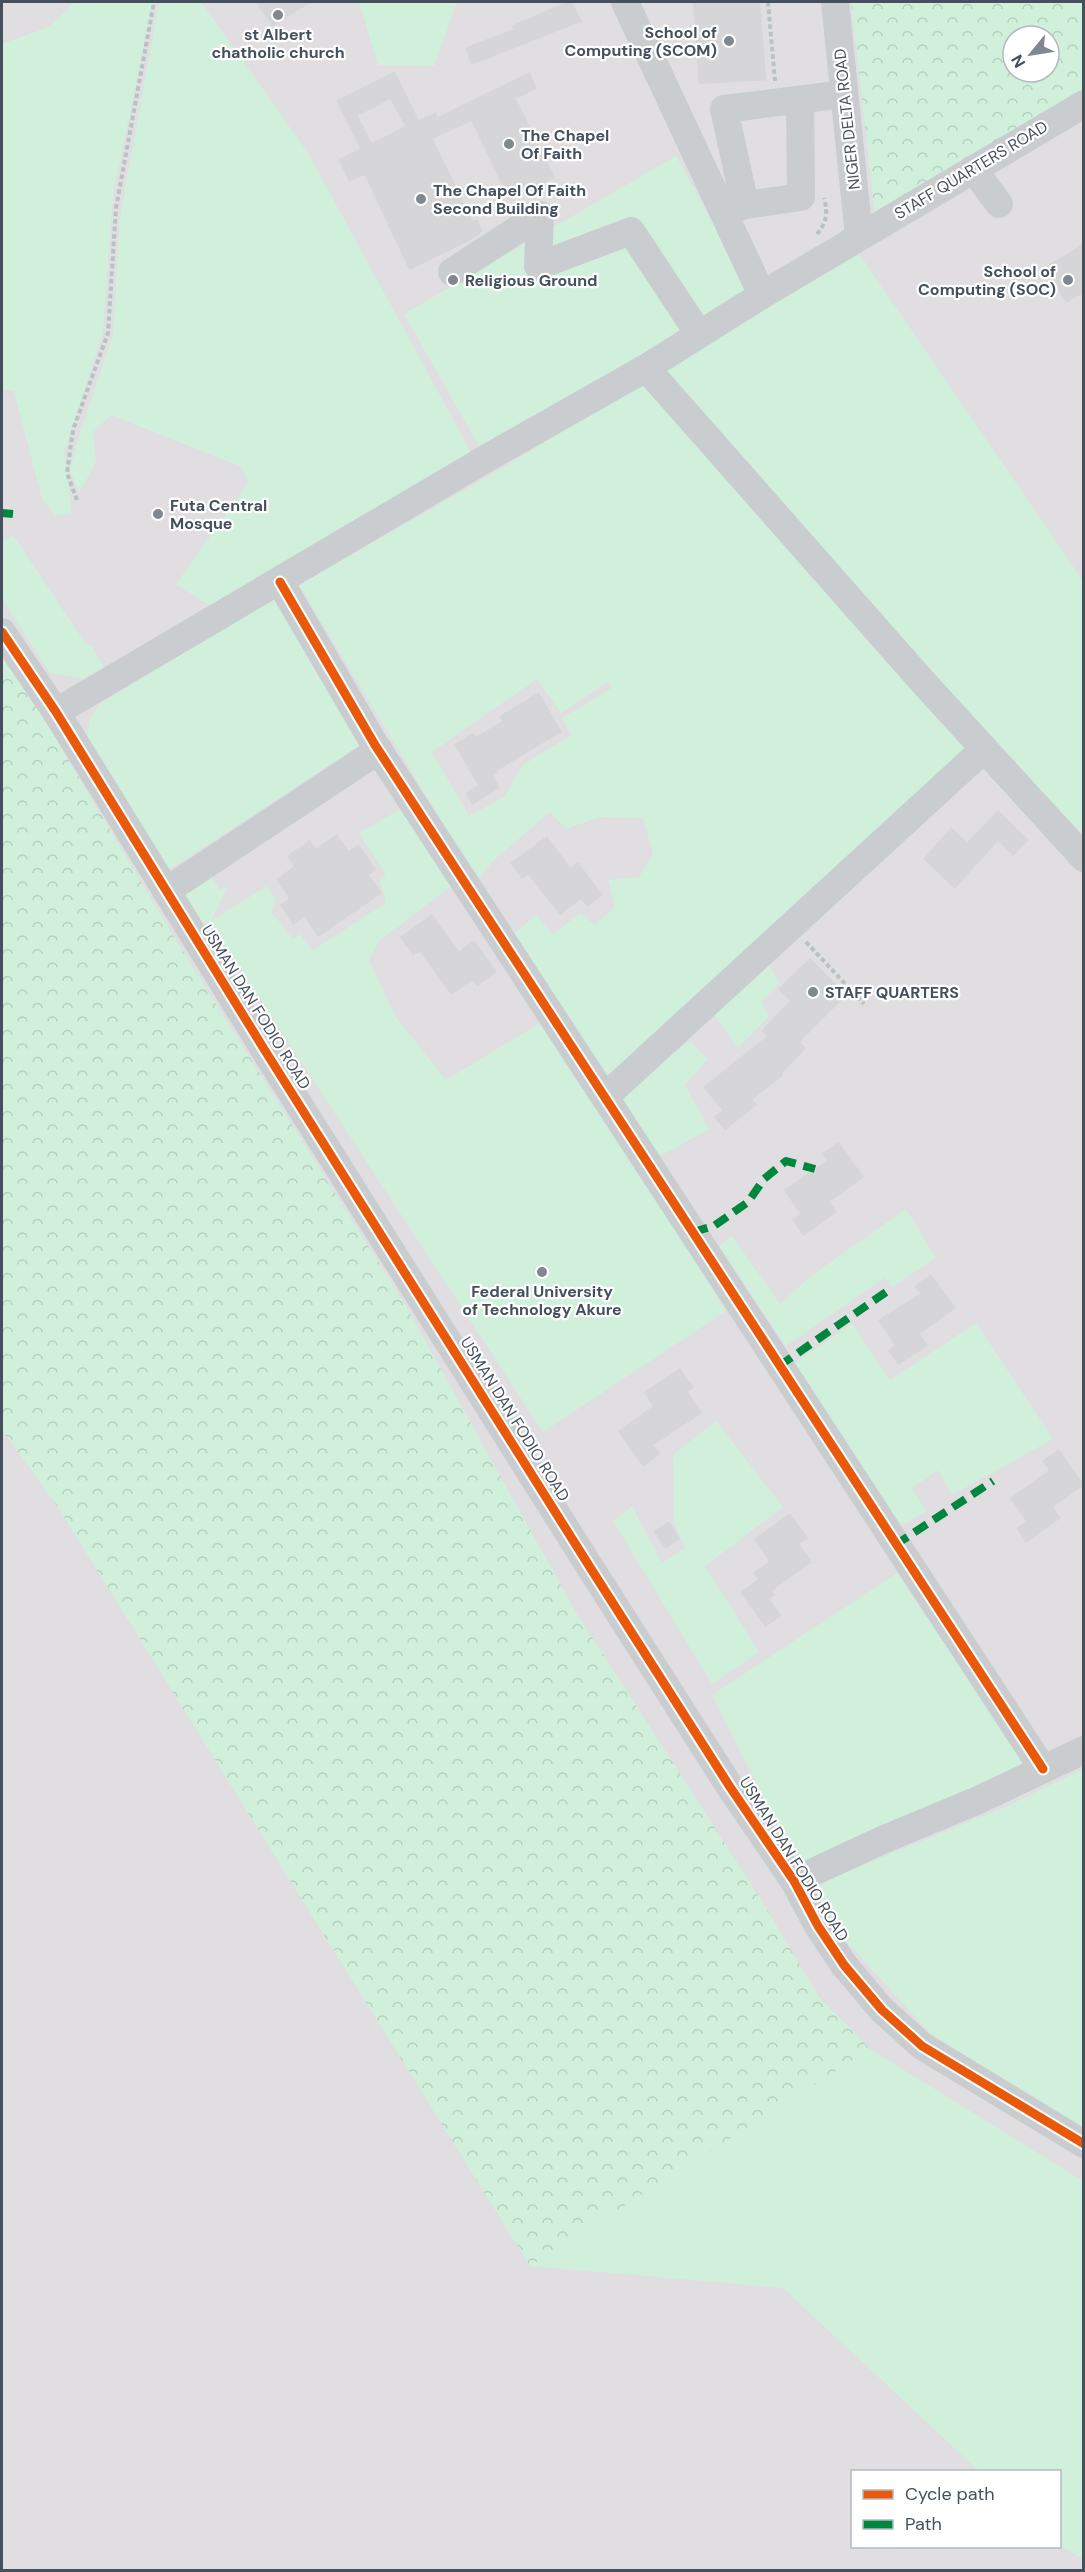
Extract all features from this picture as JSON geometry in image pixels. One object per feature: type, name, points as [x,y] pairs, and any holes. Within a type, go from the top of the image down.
[{"type":"street","points":[[625,2],[734,210],[762,295]]},
{"type":"street","name":"NIGER DELTA ROAD","points":[[835,2],[860,237]]},
{"type":"street","points":[[734,210],[724,109],[788,95],[844,94]]},
{"type":"street","points":[[734,210],[801,197],[788,95]]},
{"type":"street","name":"STAFF QUARTERS ROAD","points":[[56,712],[494,454],[646,368],[762,295],[1083,104]]},
{"type":"street","points":[[973,169],[999,204]]},
{"type":"street","points":[[452,272],[540,215],[538,266],[631,231],[699,334]]},
{"type":"street","points":[[646,368],[983,750],[1083,858]]},
{"type":"street","points":[[280,582],[379,750],[1043,1769]]},
{"type":"street","name":"USMAN DAN FODIO ROAD","points":[[2,632],[56,712],[593,1572],[730,1787],[794,1881],[818,1926],[838,1956],[882,2010],[922,2046],[1083,2144]]},
{"type":"street","points":[[166,891],[379,750]]},
{"type":"street","points":[[606,1096],[983,750]]},
{"type":"street","points":[[794,1881],[1083,1750]]},
{"type":"path","points":[[77,500],[67,473],[73,430],[108,333],[116,208],[154,2]]},
{"type":"path","points":[[768,2],[788,95]]},
{"type":"path","points":[[813,238],[826,224],[827,209],[822,187]]},
{"type":"path","points":[[791,926],[864,1004]]},
{"type":"shaded area","name":"Federal University of Technology Akure","points":[[2,2],[1083,2],[1083,2570],[2,2570]]},
{"type":"green space","points":[[75,2],[153,2],[113,195],[103,333],[64,452],[72,514],[55,515],[42,499],[14,391],[2,390],[2,44],[49,27]]},
{"type":"green space","points":[[159,2],[201,2],[308,153],[473,456],[213,608],[176,584],[249,482],[240,466],[111,415],[93,432],[96,462],[79,493],[70,470],[113,334],[120,217]]},
{"type":"green space","points":[[359,2],[457,2],[434,66],[378,65]]},
{"type":"green space","points":[[851,2],[1083,2],[1083,94],[875,214]]},
{"type":"green space","points":[[676,156],[752,295],[483,453],[404,314]]},
{"type":"green space","points":[[851,242],[1083,581],[1083,834],[820,566],[648,371]]},
{"type":"green space","points":[[643,382],[966,747],[610,1079],[513,935],[536,915],[553,934],[580,913],[595,925],[615,907],[608,880],[639,877],[653,854],[643,818],[600,817],[566,829],[550,812],[494,860],[477,880],[299,585],[489,476]],"holes":[[[537,679],[561,713],[608,682],[612,688],[562,718],[571,735],[523,765],[504,797],[469,816],[432,752]]]},
{"type":"green space","points":[[13,535],[86,644],[92,646],[105,670],[86,679],[50,673],[2,599],[2,542]]},
{"type":"green space","points":[[275,597],[365,742],[167,871],[86,741],[90,718],[100,704]]},
{"type":"green space","points":[[2,649],[174,937],[407,1308],[574,1609],[762,1901],[819,1997],[870,2049],[530,2266],[57,1506],[2,1430]]},
{"type":"green space","points":[[406,806],[454,884],[379,941],[369,960],[395,1016],[446,1080],[545,1020],[726,1311],[543,1432],[210,922],[195,925],[178,894],[209,873],[220,890],[228,886],[211,921],[267,886],[276,899],[271,912],[293,939],[300,934],[312,951],[386,903],[380,881],[386,875],[359,833]]},
{"type":"green space","points":[[768,963],[780,983],[761,1002],[769,1016],[738,1048],[714,1014]]},
{"type":"green space","points":[[690,1041],[708,1059],[685,1085],[709,1129],[653,1160],[615,1097]]},
{"type":"green space","points":[[906,1209],[936,1258],[892,1287],[884,1278],[786,1346],[719,1246],[732,1236],[780,1304],[811,1276]]},
{"type":"green space","points":[[976,1323],[1053,1439],[952,1495],[938,1470],[912,1488],[926,1511],[899,1528],[790,1366],[852,1324],[890,1380]]},
{"type":"green space","points":[[716,1421],[783,1507],[705,1566],[759,1652],[712,1684],[613,1521],[632,1506],[662,1563],[685,1548],[674,1524],[673,1455]]},
{"type":"green space","points":[[897,1573],[1033,1774],[803,1877],[712,1695]]},
{"type":"green space","points":[[1083,1769],[1083,2128],[931,2034],[834,1928],[807,1888],[1003,1808]]},
{"type":"green space","points":[[870,2049],[1083,2181],[1083,2559],[1061,2547],[1061,2470],[978,2470],[783,2288],[530,2266]]},
{"type":"building","name":"st Albert chatholic church","points":[[255,2],[313,2],[272,28]]},
{"type":"building","points":[[564,2],[573,2],[583,22],[471,66],[464,47],[512,29],[511,25]]},
{"type":"building","name":"School of Computing (SCOM)","points":[[692,2],[761,2],[767,81],[698,85]]},
{"type":"building","points":[[395,70],[419,119],[436,111],[438,116],[530,71],[538,89],[517,99],[556,178],[509,201],[471,122],[434,139],[473,220],[477,218],[484,232],[467,243],[409,271],[364,176],[349,183],[337,159],[359,148],[335,100]],"holes":[[[390,100],[404,126],[372,142],[359,116]]]},
{"type":"building","name":"School of Computing (SOC)","points":[[1083,243],[1083,294],[1066,304],[1044,267]]},
{"type":"building","points":[[539,691],[563,732],[498,771],[499,773],[494,776],[501,788],[472,806],[465,793],[477,785],[453,744],[473,732],[476,736],[501,721],[498,716]]},
{"type":"building","points":[[998,809],[1030,840],[1013,857],[998,842],[955,890],[922,859],[951,826],[967,841]]},
{"type":"building","points":[[337,833],[349,850],[359,843],[377,870],[370,875],[383,893],[318,938],[304,918],[293,926],[279,905],[288,898],[275,879],[293,866],[286,856],[310,839],[316,848]]},
{"type":"building","points":[[547,835],[571,867],[578,861],[604,895],[587,908],[581,900],[560,916],[528,876],[522,880],[509,863]]},
{"type":"building","points":[[432,913],[459,950],[474,939],[498,972],[477,987],[472,981],[451,996],[420,953],[413,957],[399,937]]},
{"type":"building","points":[[810,957],[848,995],[801,1042],[807,1048],[783,1074],[784,1076],[754,1099],[758,1105],[725,1131],[713,1117],[721,1110],[702,1087],[766,1036],[760,1031],[789,1001],[777,989]]},
{"type":"building","points":[[839,1141],[865,1177],[831,1202],[838,1212],[803,1237],[791,1219],[799,1214],[783,1190],[826,1160],[821,1153]]},
{"type":"building","points":[[931,1273],[957,1308],[921,1334],[929,1346],[898,1366],[887,1350],[894,1345],[877,1320],[919,1293],[913,1286]]},
{"type":"building","points":[[680,1367],[695,1388],[689,1392],[703,1413],[655,1445],[661,1454],[643,1468],[617,1431],[652,1406],[643,1392]]},
{"type":"building","points":[[1059,1448],[1083,1482],[1083,1487],[1054,1507],[1062,1518],[1026,1544],[1015,1528],[1025,1521],[1009,1498],[1048,1470],[1041,1461]]},
{"type":"building","points":[[790,1512],[809,1538],[800,1544],[813,1562],[773,1591],[776,1595],[770,1599],[783,1616],[765,1628],[739,1592],[757,1579],[752,1573],[768,1561],[753,1539]]},
{"type":"building","points":[[669,1520],[681,1539],[665,1550],[653,1531]]},
{"type":"marked path","points":[[2,513],[13,514]]},
{"type":"marked path","points":[[693,1232],[714,1226],[748,1202],[764,1179],[786,1161],[815,1169]]},
{"type":"marked path","points":[[779,1366],[889,1290]]},
{"type":"marked path","points":[[895,1545],[993,1481]]},
{"type":"cycle path","points":[[280,582],[375,745],[1043,1769]]},
{"type":"cycle path","points":[[2,632],[56,712],[264,1049],[593,1572],[730,1787],[794,1881],[818,1926],[844,1965],[882,2010],[922,2046],[1084,2144]]},
{"type":"place","name":"st Albert chatholic church","points":[[278,15]]},
{"type":"place","name":"School of Computing (SCOM)","points":[[729,41]]},
{"type":"place","name":"The Chapel Of Faith","points":[[509,144]]},
{"type":"place","name":"The Chapel Of Faith Second Building","points":[[421,199]]},
{"type":"place","name":"Religious Ground","points":[[453,280]]},
{"type":"place","name":"School of Computing (SOC)","points":[[1068,280]]},
{"type":"place","name":"Futa Central Mosque","points":[[158,514]]},
{"type":"place","name":"STAFF QUARTERS","points":[[813,992]]},
{"type":"place","name":"Federal University of Technology Akure","points":[[542,1272]]}]
